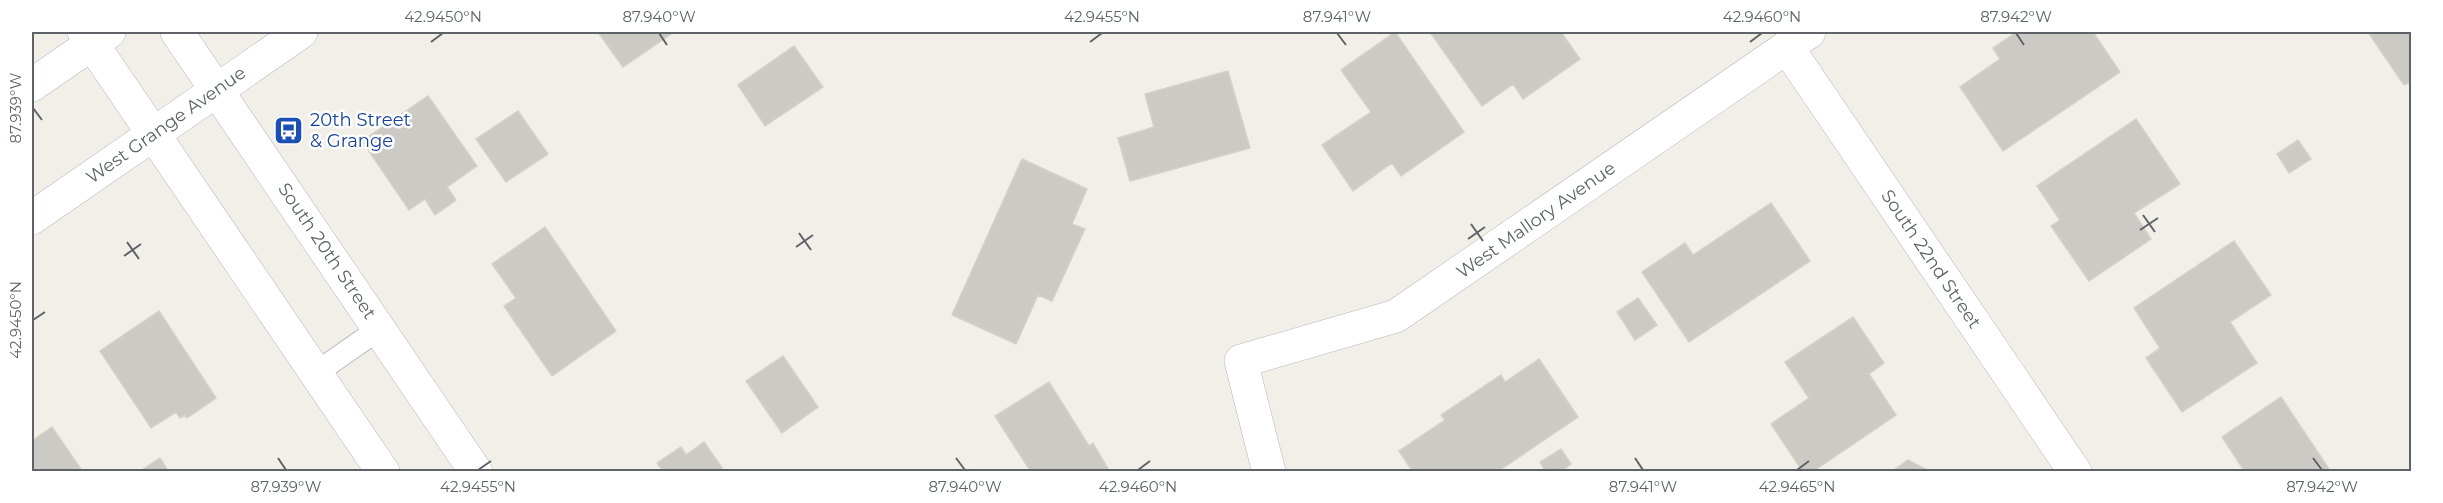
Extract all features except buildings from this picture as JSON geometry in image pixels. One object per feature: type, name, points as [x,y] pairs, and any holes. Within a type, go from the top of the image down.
[{"type":"street","name":"South 20th Street","points":[[177,32],[476,471]]},
{"type":"street","name":"West Grange Avenue","points":[[32,218],[301,32]]},
{"type":"street","points":[[32,85],[95,35],[154,134],[383,471]]},
{"type":"street","name":"West Mallory Avenue","points":[[1269,471],[1241,361],[1396,316],[1798,39]]},
{"type":"street","name":"South 22nd Street","points":[[1798,39],[2075,471]]},
{"type":"lane","points":[[316,373],[380,329]]},
{"type":"place","name":"20th Street & Grange","points":[[289,130]]}]
